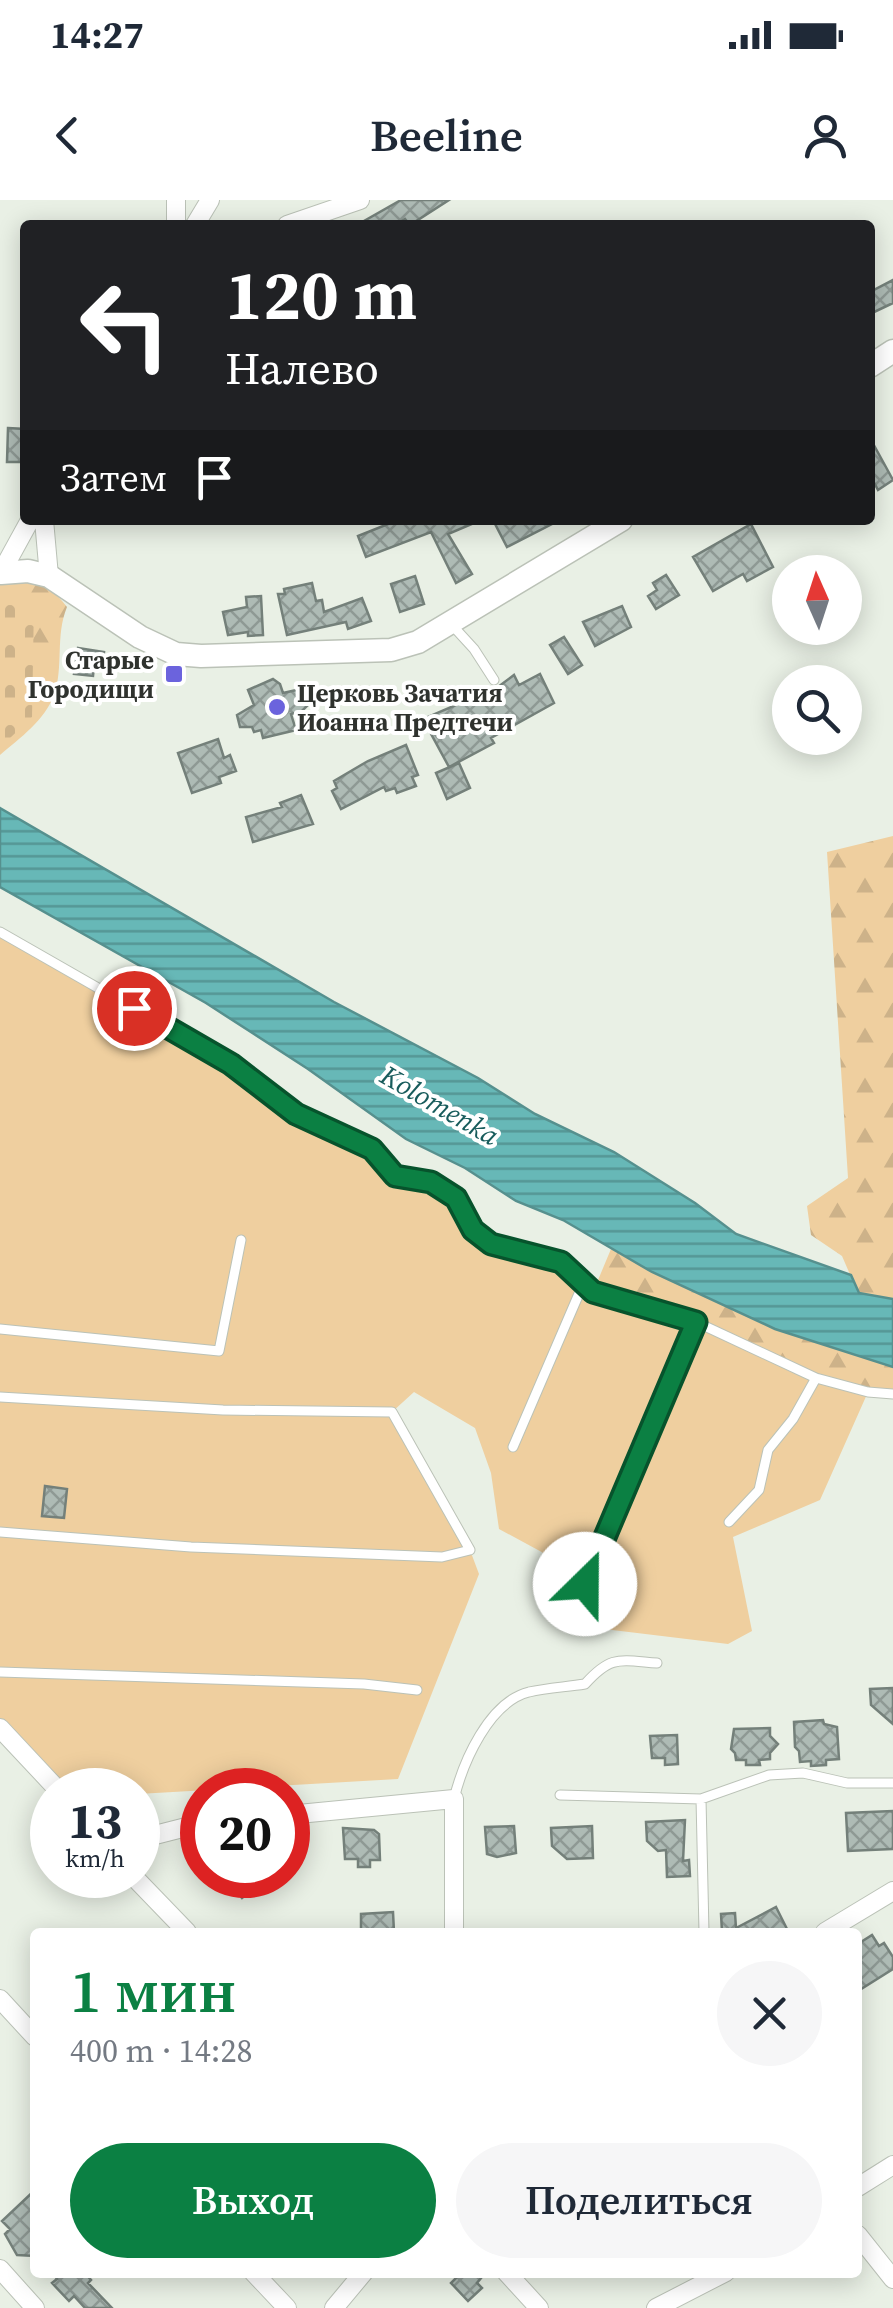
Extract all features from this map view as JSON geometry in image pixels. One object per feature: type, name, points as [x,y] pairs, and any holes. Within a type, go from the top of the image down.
[{"type":"street","points":[[301,220],[360,200]]},
{"type":"street","points":[[0,571],[27,525]]},
{"type":"street","points":[[44,525],[48,576]]},
{"type":"street","points":[[0,571],[48,576],[104,616],[176,654],[391,650],[418,642],[613,525]]},
{"type":"street","points":[[0,1728],[37,1768]]},
{"type":"street","points":[[310,1813],[454,1799],[454,1928]]},
{"type":"street","points":[[832,1928],[893,1891]]},
{"type":"street","points":[[154,1898],[182,1928]]},
{"type":"street","points":[[0,1999],[30,2032]]},
{"type":"street","points":[[862,2185],[893,2165]]},
{"type":"street","points":[[862,2240],[893,2279]]},
{"type":"street","points":[[0,2269],[36,2308]]},
{"type":"street","points":[[258,2278],[286,2308]]},
{"type":"street","points":[[334,2308],[359,2278]]},
{"type":"street","points":[[512,2278],[539,2308]]},
{"type":"street","points":[[656,2308],[714,2278]]},
{"type":"lane","points":[[450,623],[494,680]]},
{"type":"lane","points":[[0,932],[231,1064],[296,1114],[372,1149],[395,1176],[431,1182],[456,1198],[473,1230],[491,1244],[561,1262],[593,1292],[696,1322],[816,1378],[868,1392],[893,1394]]},
{"type":"lane","points":[[0,1329],[219,1351],[241,1240]]},
{"type":"lane","points":[[513,1447],[584,1282]]},
{"type":"lane","points":[[585,1584],[696,1322]]},
{"type":"lane","points":[[729,1522],[759,1490],[768,1450],[794,1419],[816,1378]]},
{"type":"lane","points":[[0,1397],[223,1410],[392,1412],[470,1550],[442,1557],[191,1547],[0,1532]]},
{"type":"lane","points":[[454,1799],[462,1766],[501,1706],[526,1692],[585,1684],[602,1665],[624,1660],[657,1662]]},
{"type":"lane","points":[[0,1672],[364,1684],[418,1690]]},
{"type":"lane","points":[[560,1795],[701,1799],[769,1774],[803,1773],[847,1783],[893,1784]]},
{"type":"lane","points":[[701,1799],[704,1928]]},
{"type":"green space","points":[[0,579],[38,584],[53,592],[67,607],[61,629],[59,674],[50,704],[31,728],[0,755]]},
{"type":"green space","points":[[0,598],[34,601],[32,717],[9,739],[0,738]]},
{"type":"green space","points":[[893,836],[893,1299],[858,1293],[842,1256],[811,1235],[807,1206],[848,1178],[827,852]]},
{"type":"green space","points":[[0,932],[231,1064],[296,1113],[372,1149],[395,1176],[431,1182],[456,1198],[473,1230],[491,1244],[561,1262],[593,1292],[696,1322],[868,1392],[820,1500],[733,1537],[752,1631],[728,1644],[604,1629],[549,1556],[499,1529],[491,1473],[475,1428],[414,1392],[392,1412],[470,1550],[479,1574],[398,1779],[310,1784],[310,1768],[180,1768],[180,1792],[160,1793],[160,1768],[37,1768],[0,1728]]},
{"type":"green space","points":[[611,1249],[775,1329],[893,1367],[893,1394],[816,1378],[696,1322],[593,1292]]},
{"type":"water","name":"Kolomenka","points":[[0,808],[334,1002],[478,1078],[535,1114],[614,1152],[736,1234],[851,1275],[859,1293],[893,1299],[893,1367],[775,1329],[652,1272],[563,1220],[516,1201],[465,1168],[406,1139],[206,1003],[0,887]]},
{"type":"building","points":[[401,200],[449,200],[418,220],[366,220]]},
{"type":"building","points":[[893,280],[893,303],[875,312],[875,289]]},
{"type":"building","points":[[8,428],[20,429],[20,462],[7,462]]},
{"type":"building","points":[[875,447],[893,480],[878,490],[875,484]]},
{"type":"building","points":[[386,525],[469,525],[448,534],[472,574],[456,583],[431,532],[366,557],[358,536]]},
{"type":"building","points":[[496,525],[550,525],[507,547]]},
{"type":"building","points":[[752,525],[772,568],[747,581],[743,574],[713,591],[693,557]]},
{"type":"building","points":[[666,575],[679,595],[656,609],[648,596],[657,590],[653,583]]},
{"type":"building","points":[[415,576],[424,604],[400,612],[391,584]]},
{"type":"building","points":[[312,583],[316,601],[322,600],[324,612],[362,598],[371,621],[348,629],[346,622],[287,635],[278,594]]},
{"type":"building","points":[[261,596],[263,635],[228,635],[223,612],[247,607],[246,597]]},
{"type":"building","points":[[622,606],[631,627],[595,646],[583,622]]},
{"type":"building","points":[[564,637],[582,665],[568,674],[550,645]]},
{"type":"building","points":[[78,648],[104,652],[102,668],[94,666],[93,676],[74,674]]},
{"type":"building","points":[[540,674],[554,703],[449,767],[423,719],[498,687],[514,675],[519,685]]},
{"type":"building","name":"Церковь Зачатия Иоанна Предтечи","points":[[273,679],[283,693],[301,689],[308,705],[291,714],[296,730],[263,738],[261,730],[240,727],[237,715],[254,705],[248,690]]},
{"type":"building","points":[[218,739],[224,758],[230,755],[236,771],[219,777],[221,783],[192,793],[178,753]]},
{"type":"building","points":[[406,745],[418,775],[412,777],[416,786],[397,793],[395,788],[386,791],[384,787],[341,809],[332,791],[337,788],[334,781]]},
{"type":"building","points":[[459,763],[470,788],[447,799],[436,773]]},
{"type":"building","points":[[301,795],[313,824],[253,842],[246,817],[282,807],[280,803]]},
{"type":"building","points":[[45,1486],[67,1489],[64,1518],[42,1516]]},
{"type":"building","points":[[893,1688],[893,1724],[871,1705],[870,1689]]},
{"type":"building","points":[[823,1720],[824,1724],[837,1727],[839,1759],[826,1760],[826,1765],[800,1762],[794,1722]]},
{"type":"building","points":[[770,1728],[770,1736],[778,1744],[770,1759],[759,1760],[760,1765],[736,1760],[731,1749],[734,1729]]},
{"type":"building","points":[[677,1735],[678,1764],[665,1765],[665,1758],[652,1758],[650,1736]]},
{"type":"building","points":[[893,1811],[893,1849],[848,1851],[846,1813]]},
{"type":"building","points":[[685,1820],[683,1861],[689,1860],[690,1876],[667,1877],[666,1850],[658,1851],[647,1841],[646,1822]]},
{"type":"building","points":[[514,1826],[516,1853],[497,1857],[487,1854],[485,1827]]},
{"type":"building","points":[[592,1826],[593,1858],[567,1859],[552,1846],[551,1828]]},
{"type":"building","points":[[343,1828],[374,1830],[379,1834],[380,1860],[370,1860],[370,1867],[358,1867],[358,1859],[345,1859]]},
{"type":"building","points":[[776,1907],[786,1928],[736,1928]]},
{"type":"building","points":[[393,1912],[394,1928],[361,1928],[361,1914]]},
{"type":"building","points":[[735,1913],[736,1928],[722,1928],[721,1914]]},
{"type":"building","points":[[872,1935],[879,1946],[884,1943],[893,1957],[893,1969],[862,1988],[862,1941]]},
{"type":"building","points":[[30,2195],[30,2256],[17,2255],[5,2234],[10,2229],[2,2221]]},
{"type":"building","points":[[89,2278],[88,2283],[112,2308],[85,2308],[74,2296],[69,2301],[52,2283],[57,2279]]},
{"type":"building","points":[[456,2278],[481,2278],[477,2283],[482,2288],[468,2301],[451,2283]]},
{"type":"place","name":"Старые Городищи","points":[[174,674]]},
{"type":"place","name":"Церковь Зачатия Иоанна Предтечи","points":[[277,707]]},
{"type":"route","points":[[134,1008],[231,1064],[296,1114],[372,1149],[395,1176],[431,1182],[456,1198],[473,1230],[491,1244],[561,1262],[593,1292],[696,1322],[585,1584]]}]
